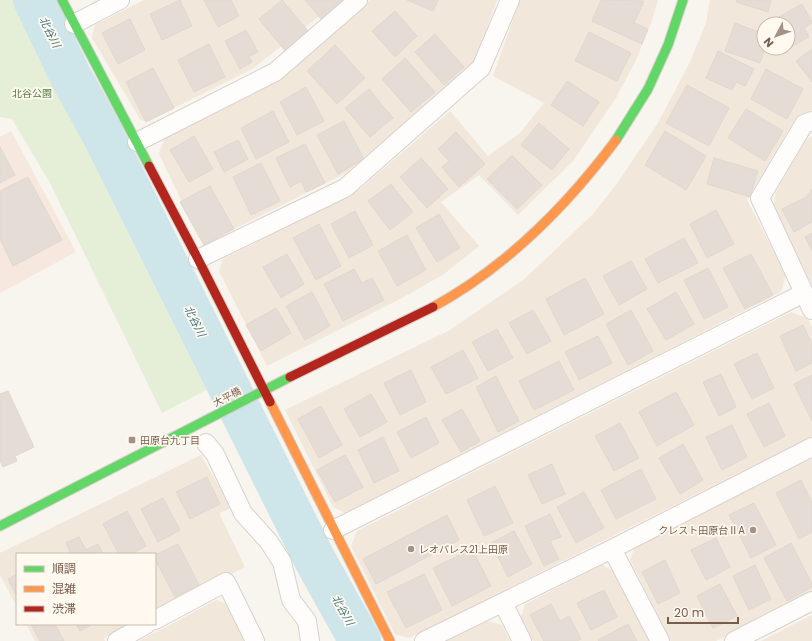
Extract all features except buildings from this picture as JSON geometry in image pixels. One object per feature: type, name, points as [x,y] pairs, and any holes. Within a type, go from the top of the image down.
[{"type":"street","points":[[62,0],[198,259],[390,641]]},
{"type":"street","points":[[74,24],[120,0]]},
{"type":"street","points":[[137,142],[275,72],[358,0]]},
{"type":"street","points":[[198,259],[345,188],[481,68],[510,0]]},
{"type":"street","name":"大平橋","points":[[0,526],[253,396],[446,300],[482,277],[534,233],[570,198],[599,165],[629,121],[661,63],[683,0]]},
{"type":"street","points":[[812,121],[804,124],[760,198],[812,310]]},
{"type":"street","points":[[333,530],[804,293]]},
{"type":"street","points":[[206,443],[215,454],[243,513],[269,542],[282,562],[291,600],[307,621],[310,641]]},
{"type":"street","points":[[424,641],[612,549],[812,448]]},
{"type":"street","points":[[612,549],[660,641]]},
{"type":"street","points":[[156,619],[226,582],[255,641]]},
{"type":"street","points":[[734,641],[812,601]]},
{"type":"street","points":[[502,603],[522,641]]},
{"type":"street","points":[[117,641],[145,625]]},
{"type":"shaded area","points":[[144,0],[340,0],[252,69],[146,122],[140,119],[92,38],[95,25]]},
{"type":"shaded area","points":[[370,0],[497,0],[474,63],[346,173],[214,239],[198,235],[159,154],[165,137],[275,80]]},
{"type":"shaded area","points":[[520,0],[658,0],[651,23],[636,60],[616,98],[573,161],[518,215],[479,175],[441,202],[479,246],[444,274],[402,298],[267,366],[219,271],[223,259],[360,189],[450,111],[488,156],[520,133],[544,103],[493,76]]},
{"type":"shaded area","points":[[710,0],[812,0],[812,110],[793,122],[747,200],[786,275],[781,292],[347,514],[333,507],[285,410],[450,330],[523,280],[593,214],[616,185],[658,123],[690,62],[706,23]]},
{"type":"shaded area","points":[[11,131],[76,252],[0,293],[0,137]]},
{"type":"shaded area","points":[[812,136],[812,285],[773,208],[776,192],[806,140]]},
{"type":"shaded area","points":[[791,312],[807,318],[812,327],[812,436],[409,638],[395,634],[351,546],[357,531]]},
{"type":"shaded area","points":[[201,455],[231,508],[219,513],[245,567],[156,612],[156,553],[16,553],[16,605],[0,575],[0,553]]},
{"type":"shaded area","points":[[812,459],[812,593],[716,641],[671,641],[630,560],[635,547]]},
{"type":"shaded area","points":[[602,565],[616,573],[650,641],[533,641],[521,617],[525,604]]},
{"type":"shaded area","points":[[217,600],[229,605],[247,641],[139,641]]},
{"type":"shaded area","points":[[812,615],[812,641],[761,641]]},
{"type":"shaded area","points":[[487,621],[502,625],[510,641],[446,641]]},
{"type":"shaded area","points":[[27,625],[129,625],[104,638],[105,641],[35,641]]},
{"type":"green space","name":"北谷公園","points":[[0,0],[22,0],[97,157],[158,271],[214,386],[162,413],[50,183],[12,119],[0,117]]},
{"type":"waterway","name":"北谷川","points":[[34,0],[71,77],[102,133],[315,560],[360,641]]},
{"type":"traffic: fast","points":[[62,0],[149,166]]},
{"type":"traffic: fast","points":[[616,140],[648,89],[668,45],[683,0]]},
{"type":"traffic: fast","points":[[0,526],[290,377]]},
{"type":"traffic: slow","points":[[433,307],[460,291],[485,273],[533,234],[577,189],[616,140]]},
{"type":"traffic: slow","points":[[270,402],[390,641]]},
{"type":"traffic: jam","points":[[149,166],[270,402]]},
{"type":"traffic: jam","points":[[290,377],[433,307]]},
{"type":"place","name":"田原台九丁目","points":[[132,440]]},
{"type":"place","name":"クレスト田原台ⅡA","points":[[753,530]]},
{"type":"place","name":"レオパレス21上田原","points":[[411,549]]}]
